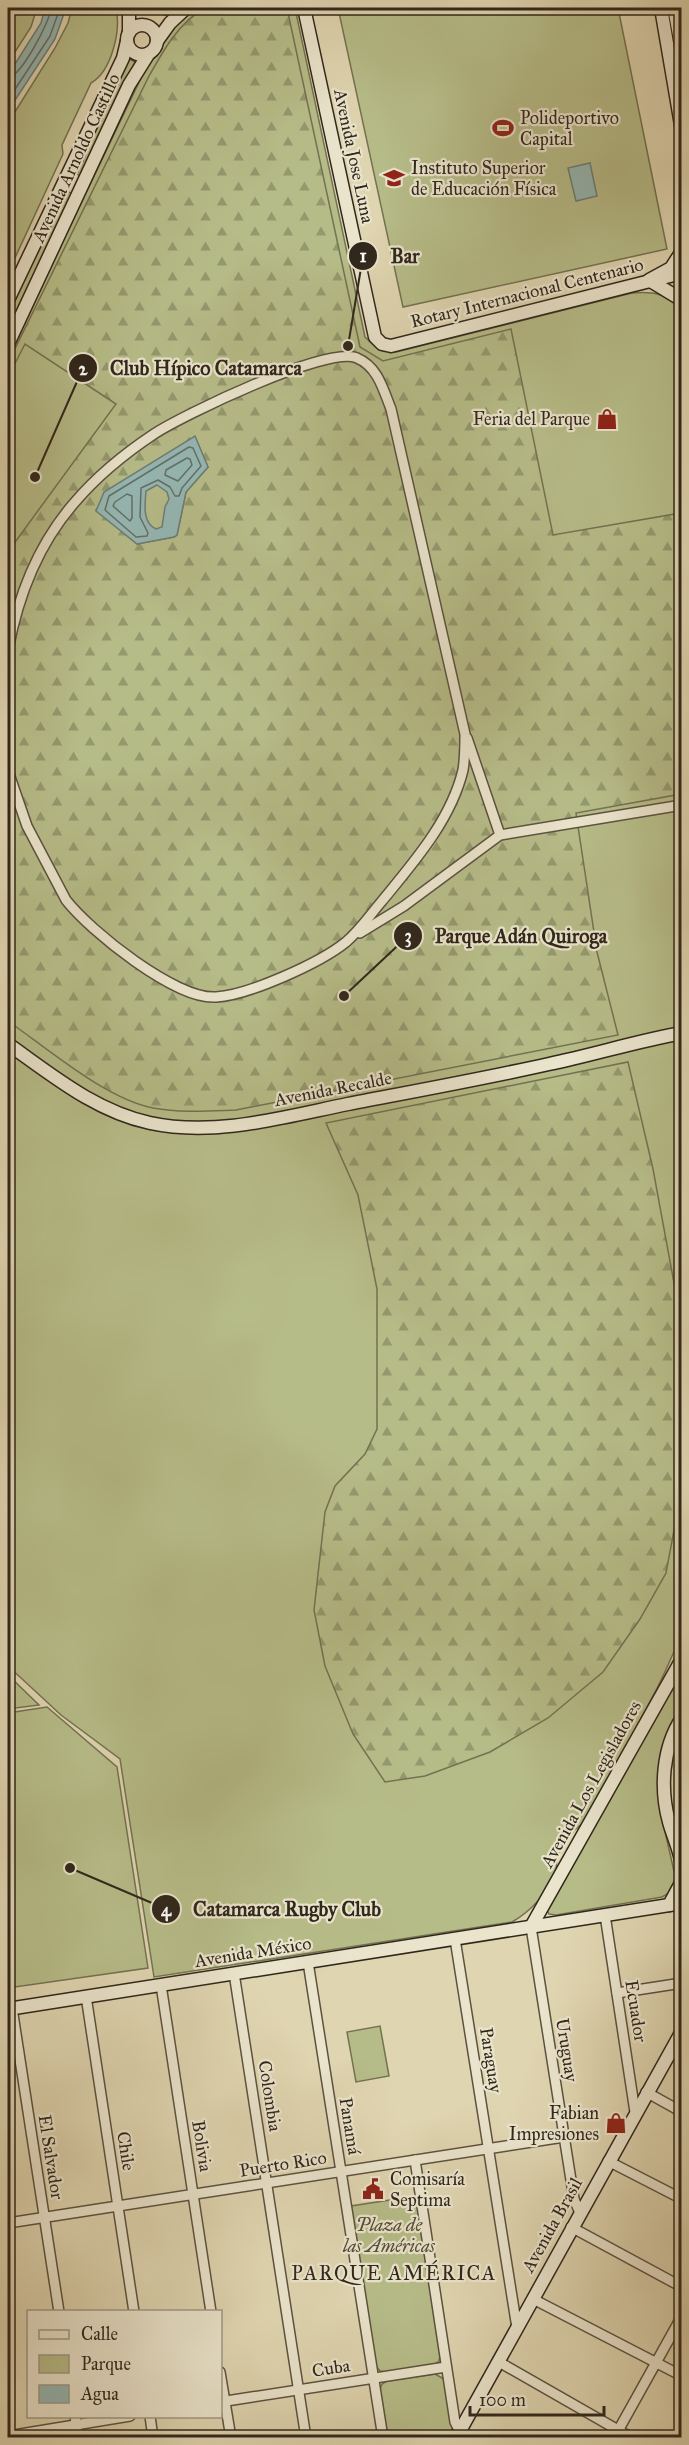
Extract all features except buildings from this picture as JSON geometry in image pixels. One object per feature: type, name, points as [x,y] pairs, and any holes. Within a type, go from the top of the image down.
[{"type":"main road","points":[[170,23],[147,27],[136,26],[128,37],[128,46],[135,53],[149,53],[170,23],[186,8]]},
{"type":"main road","name":"Avenida Jose Luna","points":[[304,8],[375,337],[382,344]]},
{"type":"main road","points":[[661,8],[681,131]]},
{"type":"main road","points":[[674,8],[681,43]]},
{"type":"main road","name":"Avenida Arnoldo Castillo","points":[[130,10],[147,27]]},
{"type":"main road","name":"Avenida Arnoldo Castillo","points":[[8,300],[123,58],[128,37],[130,10]]},
{"type":"main road","points":[[147,27],[155,31],[157,41]]},
{"type":"main road","name":"Avenida Arnoldo Castillo","points":[[8,344],[129,85],[149,53]]},
{"type":"main road","points":[[681,251],[671,268],[650,280],[681,300]]},
{"type":"main road","name":"Rotary Internacional Centenario","points":[[382,344],[391,346],[681,273]]},
{"type":"main road","name":"Avenida Recalde","points":[[8,1044],[78,1094],[114,1112],[150,1123],[184,1127],[214,1127],[299,1114],[549,1064],[681,1033]]},
{"type":"main road","name":"Avenida Los Legisladores","points":[[531,1927],[681,1659]]},
{"type":"main road","points":[[681,1718],[672,1739],[664,1779],[664,1800],[677,1834],[681,1867]]},
{"type":"main road","points":[[675,1904],[681,1881]]},
{"type":"main road","name":"Avenida México","points":[[10,2008],[675,1904]]},
{"type":"main road","name":"Avenida Brasil","points":[[462,2436],[579,2212],[681,2031]]},
{"type":"street","points":[[8,650],[13,624],[44,542],[102,471],[156,433],[226,397],[293,369],[345,355],[355,357],[367,364],[378,376],[391,409],[465,734],[500,835]]},
{"type":"street","points":[[345,943],[403,877],[441,822],[457,790],[463,768],[465,734]]},
{"type":"street","points":[[8,771],[27,826],[66,900],[74,910],[124,952],[180,989],[216,997],[276,980],[302,968],[404,906],[500,835],[681,805]]},
{"type":"street","name":"Ecuador","points":[[605,1915],[635,2112]]},
{"type":"street","name":"Uruguay","points":[[531,1927],[574,2199],[579,2212]]},
{"type":"street","name":"Paraguay","points":[[455,1939],[517,2328]]},
{"type":"street","name":"Panamá","points":[[308,1962],[383,2438]]},
{"type":"street","name":"Colombia","points":[[234,1973],[306,2438]]},
{"type":"street","points":[[617,1992],[681,1983]]},
{"type":"street","name":"Bolivia","points":[[161,1985],[211,2310]]},
{"type":"street","name":"Chile","points":[[86,1996],[134,2310]]},
{"type":"street","name":"El Salvador","points":[[10,2008],[59,2310]]},
{"type":"street","points":[[646,2092],[681,2112]]},
{"type":"street","name":"Puerto Rico","points":[[8,2223],[564,2137]]},
{"type":"street","points":[[415,2160],[455,2422],[462,2436]]},
{"type":"street","points":[[608,2161],[681,2199]]},
{"type":"street","points":[[571,2227],[681,2287]]},
{"type":"street","points":[[533,2299],[681,2376]]},
{"type":"street","points":[[616,2434],[681,2316]]},
{"type":"street","points":[[499,2362],[616,2434],[632,2438]]},
{"type":"street","name":"Cuba","points":[[223,2402],[446,2367]]},
{"type":"street","points":[[223,2402],[231,2438]]},
{"type":"street","points":[[8,2436],[75,2421],[108,2418]]},
{"type":"street","points":[[150,2418],[153,2438]]},
{"type":"street","points":[[75,2421],[78,2438]]},
{"type":"green space","points":[[8,8],[37,8],[31,27],[8,63]]},
{"type":"green space","points":[[72,8],[116,8],[116,38],[109,60],[98,77],[91,83],[62,145],[63,154],[8,273],[8,123],[55,48],[68,23]]},
{"type":"green space","points":[[137,8],[295,8],[365,337],[379,350],[396,352],[632,293],[658,294],[681,307],[681,1638],[659,1685],[582,1824],[561,1848],[557,1858],[556,1872],[549,1887],[538,1901],[519,1918],[512,1922],[154,1977],[120,1759],[61,1715],[8,1666],[8,355],[143,74],[161,43],[180,19]]},
{"type":"green space","points":[[205,8],[287,8],[360,347],[383,361],[511,329],[553,535],[681,513],[681,794],[576,813],[597,952],[618,1035],[236,1110],[184,1111],[153,1108],[116,1095],[78,1072],[8,1021],[8,560],[10,549],[116,404],[25,344],[8,377],[8,363],[148,78],[172,38],[195,14]],"holes":[[[195,437],[208,467],[186,492],[177,535],[174,537],[137,544],[96,510]]]},
{"type":"green space","name":"Polideportivo Capital","points":[[338,8],[618,8],[667,249],[403,307]]},
{"type":"green space","points":[[128,58],[135,62],[80,176],[77,174],[85,157],[84,151]]},
{"type":"green space","points":[[65,190],[73,194],[8,333],[8,311]]},
{"type":"green space","points":[[628,1062],[653,1169],[681,1321],[681,1493],[666,1573],[640,1619],[603,1672],[548,1718],[490,1752],[425,1776],[385,1782],[353,1734],[325,1666],[314,1610],[325,1512],[335,1486],[365,1454],[377,1429],[377,1289],[358,1195],[326,1123]]},
{"type":"green space","points":[[681,1668],[681,1709],[667,1735],[663,1823],[676,1880],[671,1892],[662,1897],[556,1915],[549,1914],[547,1910]]},
{"type":"green space","points":[[8,1675],[39,1705],[8,1709]]},
{"type":"green space","points":[[47,1707],[117,1767],[148,1968],[8,1988],[8,1713]]},
{"type":"green space","points":[[380,2026],[389,2076],[356,2082],[347,2032]]},
{"type":"green space","name":"Plaza de las Américas","points":[[416,2196],[440,2355],[439,2361],[434,2365],[385,2372],[380,2371],[376,2366],[351,2206]]},
{"type":"green space","points":[[435,2374],[444,2379],[453,2432],[450,2437],[388,2437],[380,2389],[382,2384],[387,2381]]},
{"type":"water","points":[[45,8],[66,8],[55,39],[8,111],[8,75],[41,23]]},
{"type":"water","points":[[590,163],[597,196],[576,201],[568,168]]},
{"type":"water","points":[[195,436],[208,467],[186,492],[177,535],[174,537],[137,544],[96,511],[104,492]],"holes":[[[157,485],[167,492],[169,499],[165,507],[162,527],[156,529],[146,518],[146,491]]]},
{"type":"place","name":"Polideportivo Capital","points":[[503,128]]},
{"type":"place","name":"Instituto Superior de Educación Física","points":[[394,178]]},
{"type":"place","name":"Bar","points":[[348,346]]},
{"type":"place","name":"Feria del Parque","points":[[607,419]]},
{"type":"place","name":"Club Hípico Catamarca","points":[[35,477]]},
{"type":"place","name":"Parque Adán Quiroga","points":[[344,996]]},
{"type":"place","name":"Catamarca Rugby Club","points":[[70,1868]]},
{"type":"place","name":"Fabian Impresiones","points":[[616,2123]]},
{"type":"place","name":"Comisaría Septima","points":[[373,2189]]},
{"type":"district","name":"PARQUE AMÉRICA","points":[[394,2273]]}]
